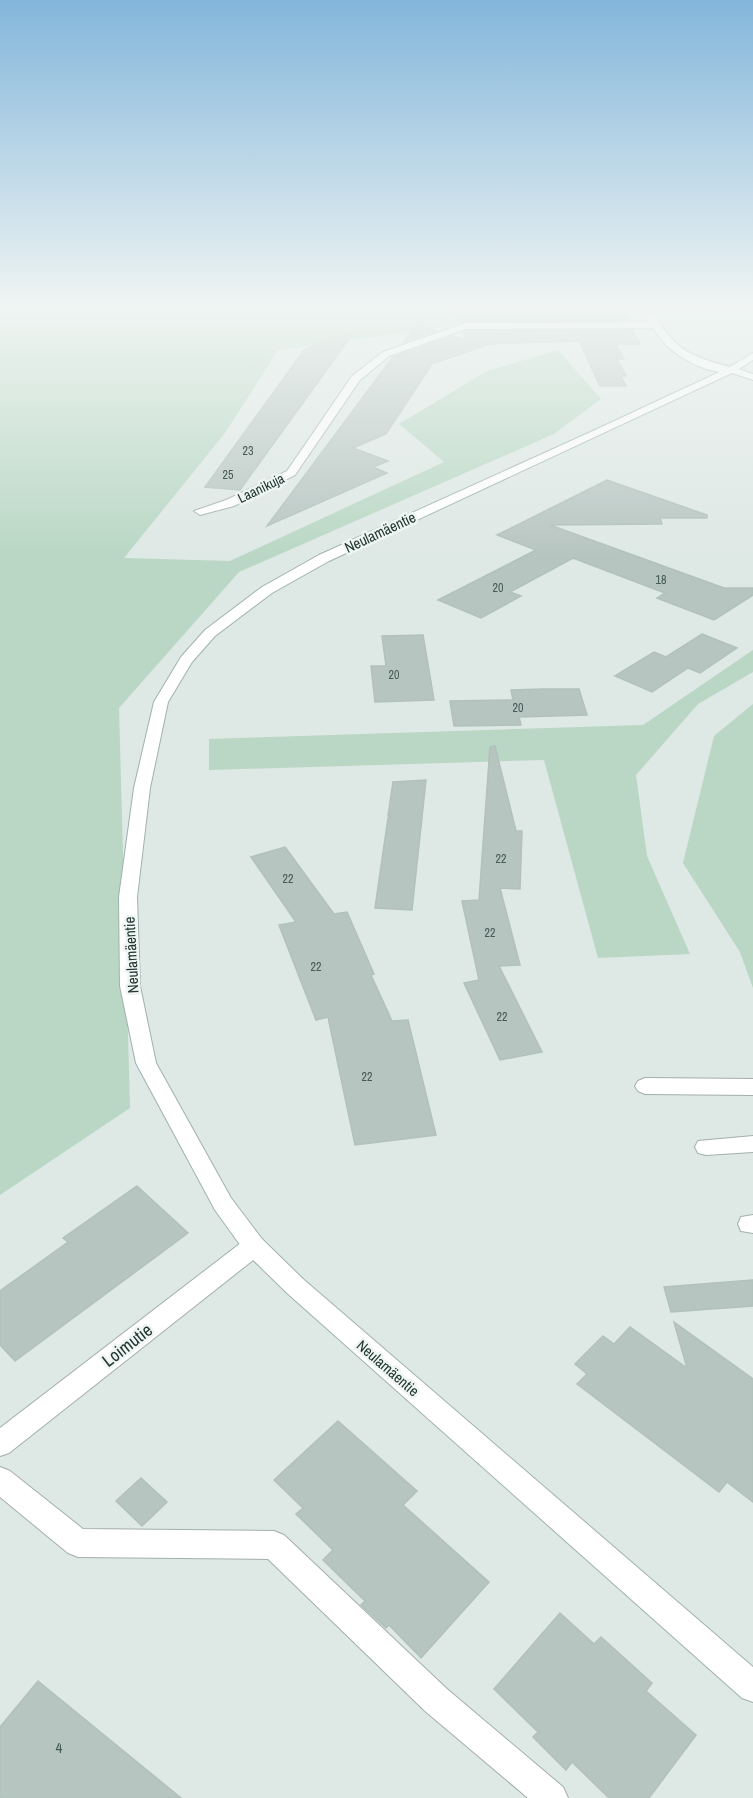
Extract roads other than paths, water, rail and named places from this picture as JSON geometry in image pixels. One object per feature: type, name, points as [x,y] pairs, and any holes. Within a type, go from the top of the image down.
[{"type":"street","name":"Laanikuja","points":[[200,511],[230,503],[291,473],[348,390]]},
{"type":"street","name":"Neulamäentie","points":[[687,390],[324,558],[267,590],[210,633],[186,660],[161,702],[142,788],[128,897],[130,986],[146,1063],[223,1204],[254,1246],[295,1286],[753,1687]]},
{"type":"street","points":[[645,1086],[753,1087]]},
{"type":"street","points":[[706,1147],[753,1144]]},
{"type":"street","name":"Loimutie","points":[[0,1444],[254,1246]]},
{"type":"street","points":[[0,1480],[78,1544],[274,1545],[436,1700],[552,1798]]}]
